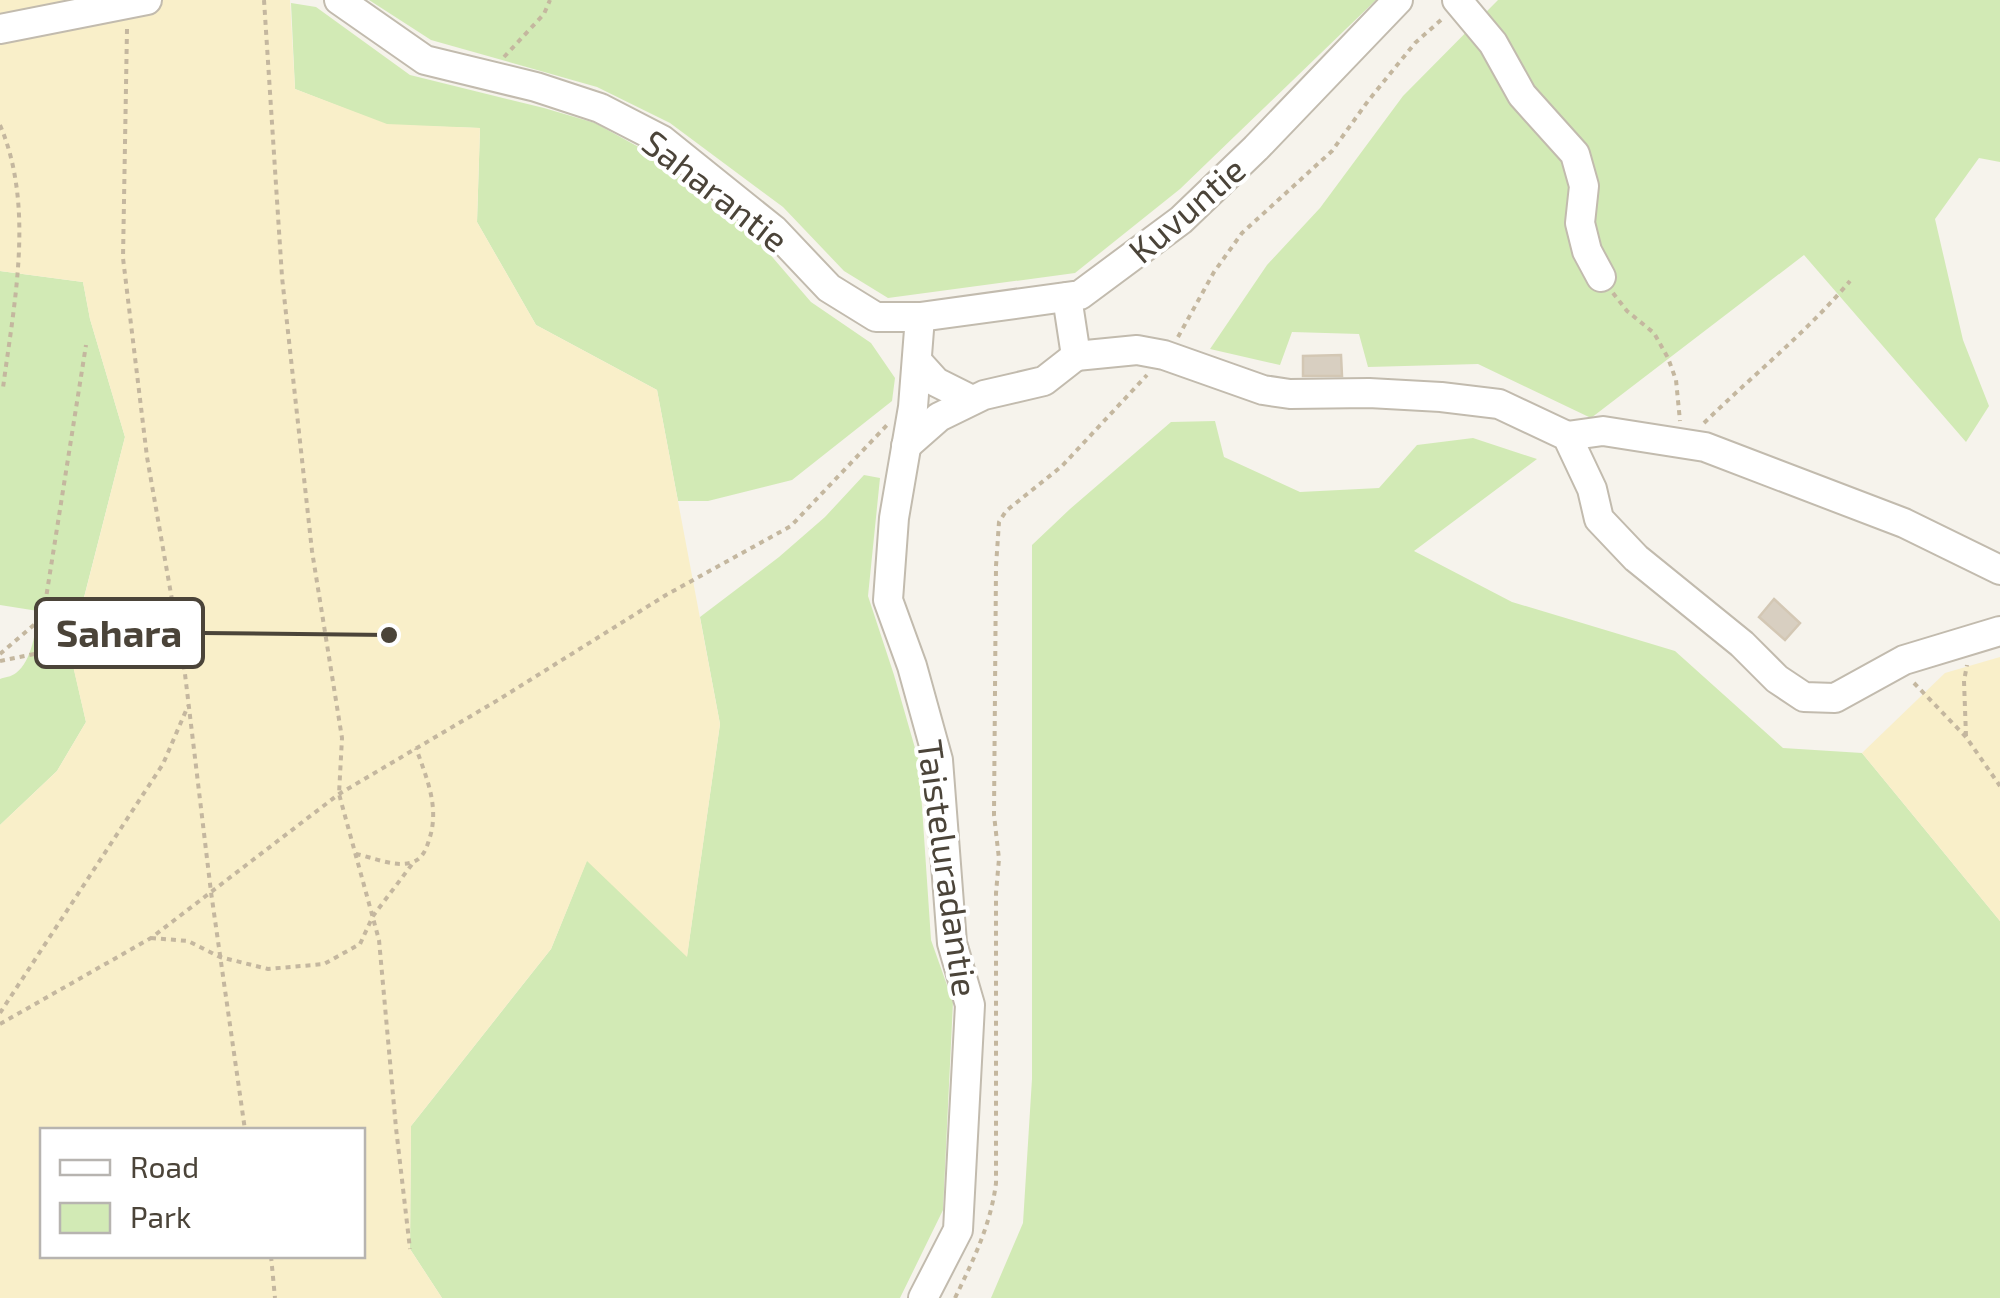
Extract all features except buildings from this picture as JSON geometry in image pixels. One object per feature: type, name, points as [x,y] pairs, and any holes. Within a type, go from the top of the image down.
[{"type":"street","name":"Saharantie","points":[[339,0],[425,60],[536,87],[600,108],[662,140],[774,230],[828,288],[876,317],[920,317]]},
{"type":"street","name":"Kuvuntie","points":[[920,317],[1080,295],[1181,220],[1398,0]]},
{"type":"street","points":[[0,29],[137,2]]},
{"type":"street","points":[[1458,2],[1493,43],[1522,95],[1575,154],[1584,186],[1580,223],[1587,251],[1602,277]]},
{"type":"street","points":[[1067,296],[1076,356]]},
{"type":"street","name":"Taisteluradantie","points":[[920,317],[913,407],[894,518],[888,600],[912,666],[938,760],[952,943],[970,1005],[958,1230],[923,1298]]},
{"type":"street","points":[[906,446],[940,417],[972,400],[1044,381],[1076,356],[1136,350],[1164,355],[1263,390],[1440,397],[1498,404],[1567,436],[1603,431],[1705,447],[1904,524],[2000,570]]},
{"type":"street","points":[[917,361],[936,382],[972,400]]},
{"type":"street","points":[[1567,436],[1592,489],[1599,519],[1636,558],[1804,698],[1835,698],[1904,660],[2000,631]]},
{"type":"path","points":[[264,0],[284,297],[312,551],[342,738],[339,794],[379,940],[410,1249]]},
{"type":"path","points":[[488,76],[544,14],[550,0]]},
{"type":"path","points":[[137,2],[123,258],[147,457],[188,706],[245,1128]]},
{"type":"path","points":[[955,1298],[987,1224],[996,1184],[999,859],[994,815],[999,522],[1006,511],[1062,466],[1164,355],[1242,233],[1332,151],[1415,43],[1458,2]]},
{"type":"path","points":[[0,125],[16,177],[18,220],[18,272],[3,388]]},
{"type":"path","points":[[1602,277],[1627,310],[1654,332],[1668,358],[1676,380],[1683,444]]},
{"type":"path","points":[[1683,444],[1813,322],[1850,281]]},
{"type":"path","points":[[0,658],[42,617],[86,345]]},
{"type":"path","points":[[0,1024],[151,938],[339,794],[666,595],[791,526],[882,429],[913,407]]},
{"type":"path","points":[[0,658],[176,625]]},
{"type":"path","points":[[1966,737],[1964,680],[1971,641]]},
{"type":"path","points":[[1886,670],[1917,684],[1966,737],[2000,786]]},
{"type":"path","points":[[0,1013],[163,764],[188,706]]},
{"type":"path","points":[[151,938],[188,941],[220,957],[268,969],[324,964],[360,944],[372,916],[425,853],[434,824],[432,796],[416,748]]},
{"type":"path","points":[[356,854],[413,863]]},
{"type":"path","points":[[271,1258],[275,1298]]},
{"type":"green space","points":[[369,0],[1376,0],[1180,189],[1075,273],[888,298],[844,271],[783,207],[670,123],[597,87],[431,40]]},
{"type":"green space","points":[[1498,0],[2000,0],[2000,162],[1979,158],[1935,219],[1963,340],[1989,406],[1966,442],[1804,255],[1591,418],[1478,364],[1368,367],[1359,334],[1292,332],[1280,365],[1210,349],[1267,265],[1320,208],[1403,96]]},
{"type":"green space","points":[[291,3],[316,7],[410,75],[595,123],[655,156],[755,237],[811,302],[871,343],[895,378],[892,401],[792,480],[708,501],[678,501],[657,390],[536,325],[477,222],[480,128],[387,125],[295,89]]},
{"type":"green space","points":[[0,271],[83,282],[125,437],[70,652],[86,722],[57,771],[0,825],[0,679],[16,673],[26,661],[38,611],[0,605]]},
{"type":"green space","points":[[1215,421],[1224,457],[1300,492],[1379,488],[1417,445],[1473,438],[1537,459],[1414,551],[1512,602],[1675,651],[1783,748],[1862,753],[2000,921],[2000,1298],[991,1298],[1023,1223],[1032,1079],[1032,545],[1171,422]]},
{"type":"green space","points":[[864,475],[880,478],[868,596],[919,762],[931,940],[953,1002],[943,1210],[900,1298],[442,1298],[410,1249],[411,1126],[551,949],[587,860],[687,956],[720,724],[700,617],[779,557],[825,517]]},
{"type":"sand","points":[[0,0],[290,0],[295,89],[387,124],[480,128],[477,222],[536,325],[657,390],[720,724],[687,957],[587,861],[551,949],[411,1126],[410,1249],[442,1298],[0,1298],[0,825],[57,771],[86,722],[70,653],[125,437],[83,282],[0,271]]},
{"type":"sand","points":[[2000,657],[2000,921],[1862,753],[1945,673]]},
{"type":"place","name":"Sahara","points":[[389,635]]}]
